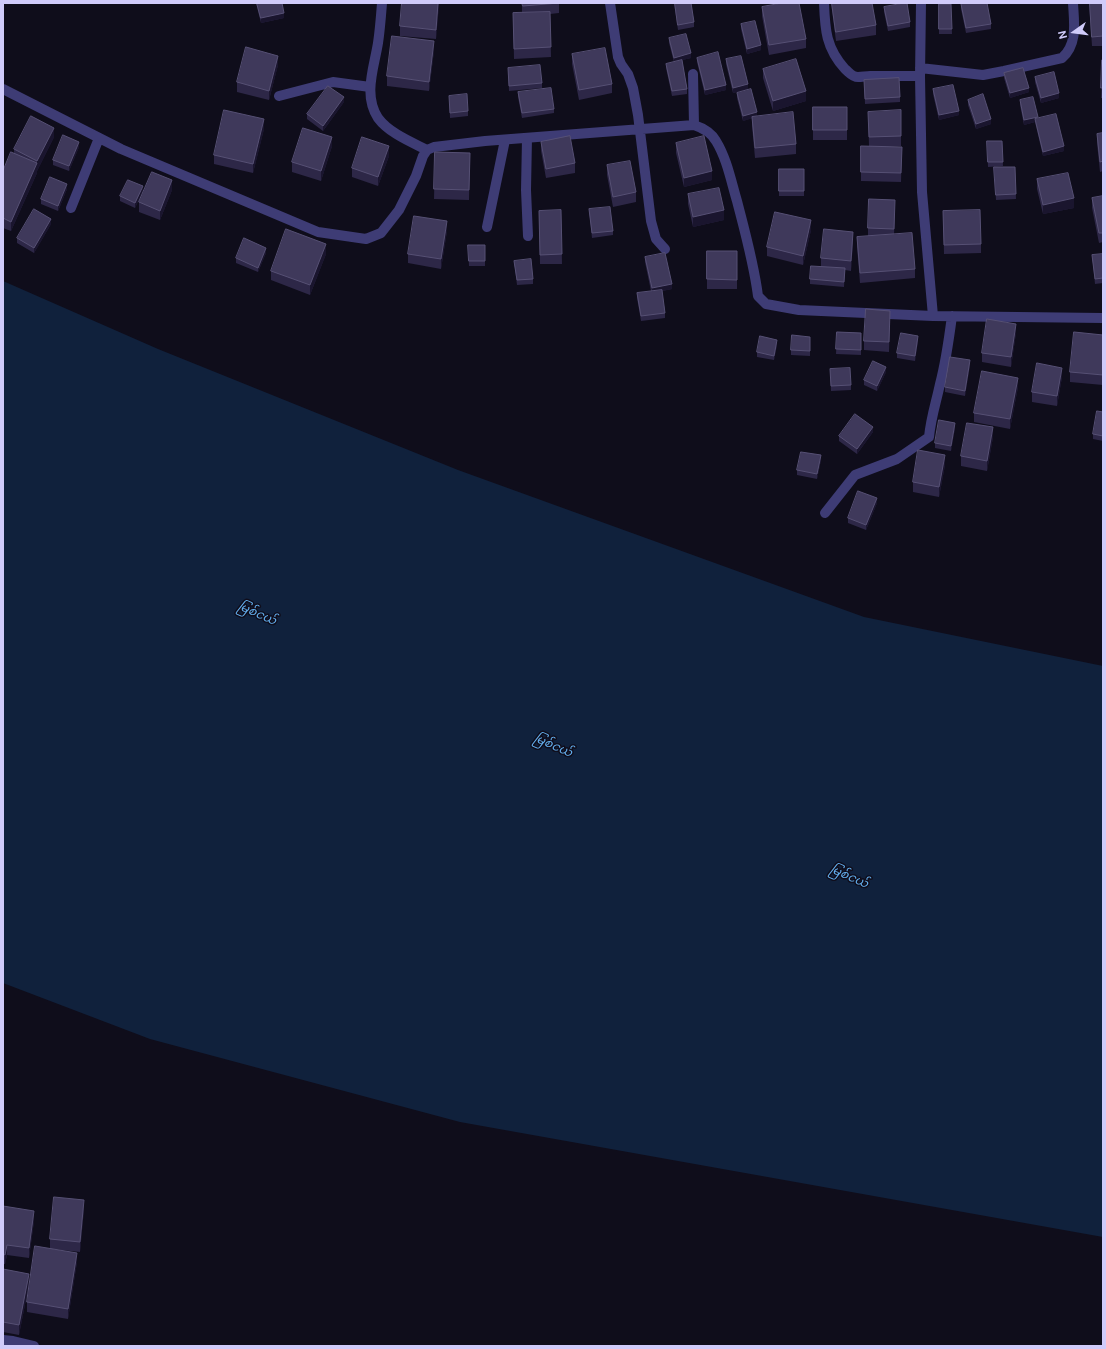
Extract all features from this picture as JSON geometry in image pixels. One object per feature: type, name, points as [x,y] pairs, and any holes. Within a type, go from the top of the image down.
[{"type":"street","points":[[382,3],[378,42],[370,87],[370,99],[378,118],[388,127],[402,137],[427,150]]},
{"type":"street","points":[[610,3],[618,57],[628,74],[633,88],[638,115],[651,221],[656,239],[665,249]]},
{"type":"street","points":[[824,3],[825,26],[831,48],[841,64],[851,74],[857,77],[920,72],[983,75],[1062,58],[1068,53],[1073,40],[1073,3]]},
{"type":"street","points":[[921,3],[920,72],[922,192],[933,316]]},
{"type":"street","points":[[693,74],[694,125]]},
{"type":"street","points":[[279,96],[333,82],[370,87]]},
{"type":"street","points":[[3,89],[121,149],[318,232],[366,239],[381,233],[399,210],[416,176],[423,156],[427,150],[434,147],[694,125],[706,130],[716,140],[728,169],[746,235],[758,296],[766,304],[799,310],[933,316],[1103,318]]},
{"type":"street","points":[[71,208],[99,138]]},
{"type":"street","points":[[527,138],[526,190],[528,236]]},
{"type":"street","points":[[487,227],[504,140]]},
{"type":"street","points":[[825,512],[855,475],[897,459],[929,436],[931,418],[947,356],[952,316]]},
{"type":"street","points":[[3,1340],[34,1346]]},
{"type":"water","name":"မြစ်ငယ်","points":[[3,281],[158,349],[458,470],[864,617],[1103,666],[1103,1237],[460,1122],[150,1039],[3,983]]},
{"type":"building","points":[[257,3],[282,3],[284,13],[261,18]]},
{"type":"building","points":[[402,3],[438,3],[436,30],[400,26]]},
{"type":"building","points":[[522,3],[559,3],[523,6]]},
{"type":"building","points":[[675,3],[691,3],[694,22],[678,25]]},
{"type":"building","points":[[782,3],[799,3],[806,39],[769,45],[762,7]]},
{"type":"building","points":[[832,3],[872,3],[876,25],[836,32]]},
{"type":"building","points":[[907,3],[910,22],[888,26],[884,7]]},
{"type":"building","points":[[987,3],[991,24],[966,28],[961,4]]},
{"type":"building","points":[[1090,3],[1103,3],[1103,36],[1092,37]]},
{"type":"building","points":[[939,4],[951,4],[952,29],[939,29]]},
{"type":"building","points":[[550,12],[551,47],[514,49],[513,13]]},
{"type":"building","points":[[755,21],[761,45],[747,49],[741,24]]},
{"type":"building","points":[[686,34],[691,53],[674,58],[669,38]]},
{"type":"building","points":[[392,36],[434,41],[429,82],[387,76]]},
{"type":"building","points":[[246,47],[278,56],[269,91],[237,82]]},
{"type":"building","points":[[605,48],[612,84],[579,90],[572,54]]},
{"type":"building","points":[[718,52],[726,85],[705,90],[697,58]]},
{"type":"building","points":[[741,56],[748,84],[733,88],[726,59]]},
{"type":"building","points":[[796,59],[806,91],[773,101],[763,69]]},
{"type":"building","points":[[682,60],[687,89],[672,91],[666,64]]},
{"type":"building","points":[[1102,60],[1103,88],[1101,88]]},
{"type":"building","points":[[540,65],[542,83],[509,86],[508,68]]},
{"type":"building","points":[[1023,68],[1029,88],[1010,93],[1004,73]]},
{"type":"building","points":[[1054,72],[1059,93],[1041,98],[1035,77]]},
{"type":"building","points":[[899,78],[900,97],[865,99],[864,80]]},
{"type":"building","points":[[953,85],[959,111],[939,115],[933,89]]},
{"type":"building","points":[[328,86],[344,97],[323,126],[307,114]]},
{"type":"building","points":[[551,88],[554,109],[522,113],[518,92]]},
{"type":"building","points":[[751,89],[757,112],[743,116],[737,93]]},
{"type":"building","points":[[467,94],[468,111],[450,113],[449,96]]},
{"type":"building","points":[[983,94],[991,119],[976,124],[968,100]]},
{"type":"building","points":[[1033,97],[1038,117],[1024,120],[1020,100]]},
{"type":"building","points":[[813,107],[847,107],[847,130],[813,130]]},
{"type":"building","points":[[224,110],[264,119],[253,164],[214,155]]},
{"type":"building","points":[[901,110],[901,136],[869,137],[868,112]]},
{"type":"building","points":[[793,112],[796,144],[755,148],[752,117]]},
{"type":"building","points":[[1056,114],[1064,146],[1043,152],[1035,119]]},
{"type":"building","points":[[31,116],[54,128],[37,161],[14,149]]},
{"type":"building","points":[[303,128],[332,137],[321,171],[292,162]]},
{"type":"building","points":[[1103,133],[1103,161],[1100,162],[1097,134]]},
{"type":"building","points":[[63,135],[79,142],[69,166],[53,160]]},
{"type":"building","points":[[570,136],[575,163],[546,169],[541,142]]},
{"type":"building","points":[[704,136],[712,171],[684,178],[676,143]]},
{"type":"building","points":[[362,137],[389,146],[378,177],[352,168]]},
{"type":"building","points":[[987,141],[1002,141],[1003,162],[988,162]]},
{"type":"building","points":[[861,146],[902,147],[901,173],[861,172]]},
{"type":"building","points":[[11,152],[37,163],[11,222],[3,218],[3,171]]},
{"type":"building","points":[[435,152],[470,153],[469,190],[434,189]]},
{"type":"building","points":[[630,161],[636,192],[613,197],[607,165]]},
{"type":"building","points":[[994,167],[1015,167],[1016,194],[996,195]]},
{"type":"building","points":[[779,169],[804,169],[804,191],[779,191]]},
{"type":"building","points":[[152,172],[172,180],[160,211],[139,202]]},
{"type":"building","points":[[1068,173],[1074,198],[1043,205],[1037,179]]},
{"type":"building","points":[[50,177],[67,184],[58,206],[41,199]]},
{"type":"building","points":[[128,180],[143,186],[135,203],[120,196]]},
{"type":"building","points":[[719,188],[724,210],[693,217],[688,194]]},
{"type":"building","points":[[1103,196],[1103,233],[1099,233],[1092,198]]},
{"type":"building","points":[[869,199],[895,200],[894,229],[868,228]]},
{"type":"building","points":[[610,207],[613,231],[592,233],[589,209]]},
{"type":"building","points":[[34,209],[51,219],[34,248],[17,238]]},
{"type":"building","points":[[561,210],[562,254],[540,255],[539,211]]},
{"type":"building","points":[[980,210],[981,244],[944,245],[943,211]]},
{"type":"building","points":[[775,212],[811,220],[803,256],[767,247]]},
{"type":"building","points":[[414,216],[447,221],[441,259],[408,254]]},
{"type":"building","points":[[286,229],[326,244],[310,285],[271,271]]},
{"type":"building","points":[[824,229],[853,232],[851,261],[821,258]]},
{"type":"building","points":[[912,233],[915,269],[860,273],[857,237]]},
{"type":"building","points":[[244,238],[266,248],[258,268],[236,258]]},
{"type":"building","points":[[468,245],[485,245],[485,261],[469,261]]},
{"type":"building","points":[[707,251],[737,251],[737,280],[707,279]]},
{"type":"building","points":[[665,253],[672,284],[652,288],[645,257]]},
{"type":"building","points":[[1103,254],[1103,278],[1095,279],[1092,255]]},
{"type":"building","points":[[531,259],[533,279],[517,280],[514,261]]},
{"type":"building","points":[[811,266],[845,268],[844,282],[810,279]]},
{"type":"building","points":[[662,290],[665,313],[641,316],[637,293]]},
{"type":"building","points":[[866,309],[890,311],[889,342],[864,341]]},
{"type":"building","points":[[987,319],[1016,324],[1011,357],[982,353]]},
{"type":"building","points":[[837,332],[861,333],[861,350],[836,349]]},
{"type":"building","points":[[1074,332],[1103,335],[1103,375],[1070,372]]},
{"type":"building","points":[[901,333],[918,336],[915,356],[897,353]]},
{"type":"building","points":[[792,335],[810,337],[810,351],[791,350]]},
{"type":"building","points":[[760,336],[777,340],[774,356],[757,352]]},
{"type":"building","points":[[950,357],[970,360],[965,391],[945,387]]},
{"type":"building","points":[[873,361],[886,367],[877,386],[864,380]]},
{"type":"building","points":[[1037,363],[1062,368],[1057,396],[1032,392]]},
{"type":"building","points":[[850,368],[851,385],[831,386],[830,369]]},
{"type":"building","points":[[982,371],[1018,378],[1010,419],[974,413]]},
{"type":"building","points":[[1097,411],[1103,412],[1103,436],[1093,434]]},
{"type":"building","points":[[855,414],[873,427],[857,449],[839,436]]},
{"type":"building","points":[[939,420],[955,423],[951,446],[935,443]]},
{"type":"building","points":[[967,423],[993,427],[987,461],[961,456]]},
{"type":"building","points":[[918,450],[945,455],[939,487],[913,482]]},
{"type":"building","points":[[801,452],[821,455],[817,474],[797,470]]},
{"type":"building","points":[[858,491],[877,498],[866,525],[848,518]]},
{"type":"building","points":[[54,1197],[84,1200],[80,1242],[50,1239]]},
{"type":"building","points":[[3,1206],[34,1211],[29,1248],[7,1245],[5,1255],[3,1254]]},
{"type":"building","points":[[35,1246],[77,1253],[68,1309],[27,1302]]},
{"type":"building","points":[[3,1269],[29,1274],[19,1325],[3,1322]]}]
